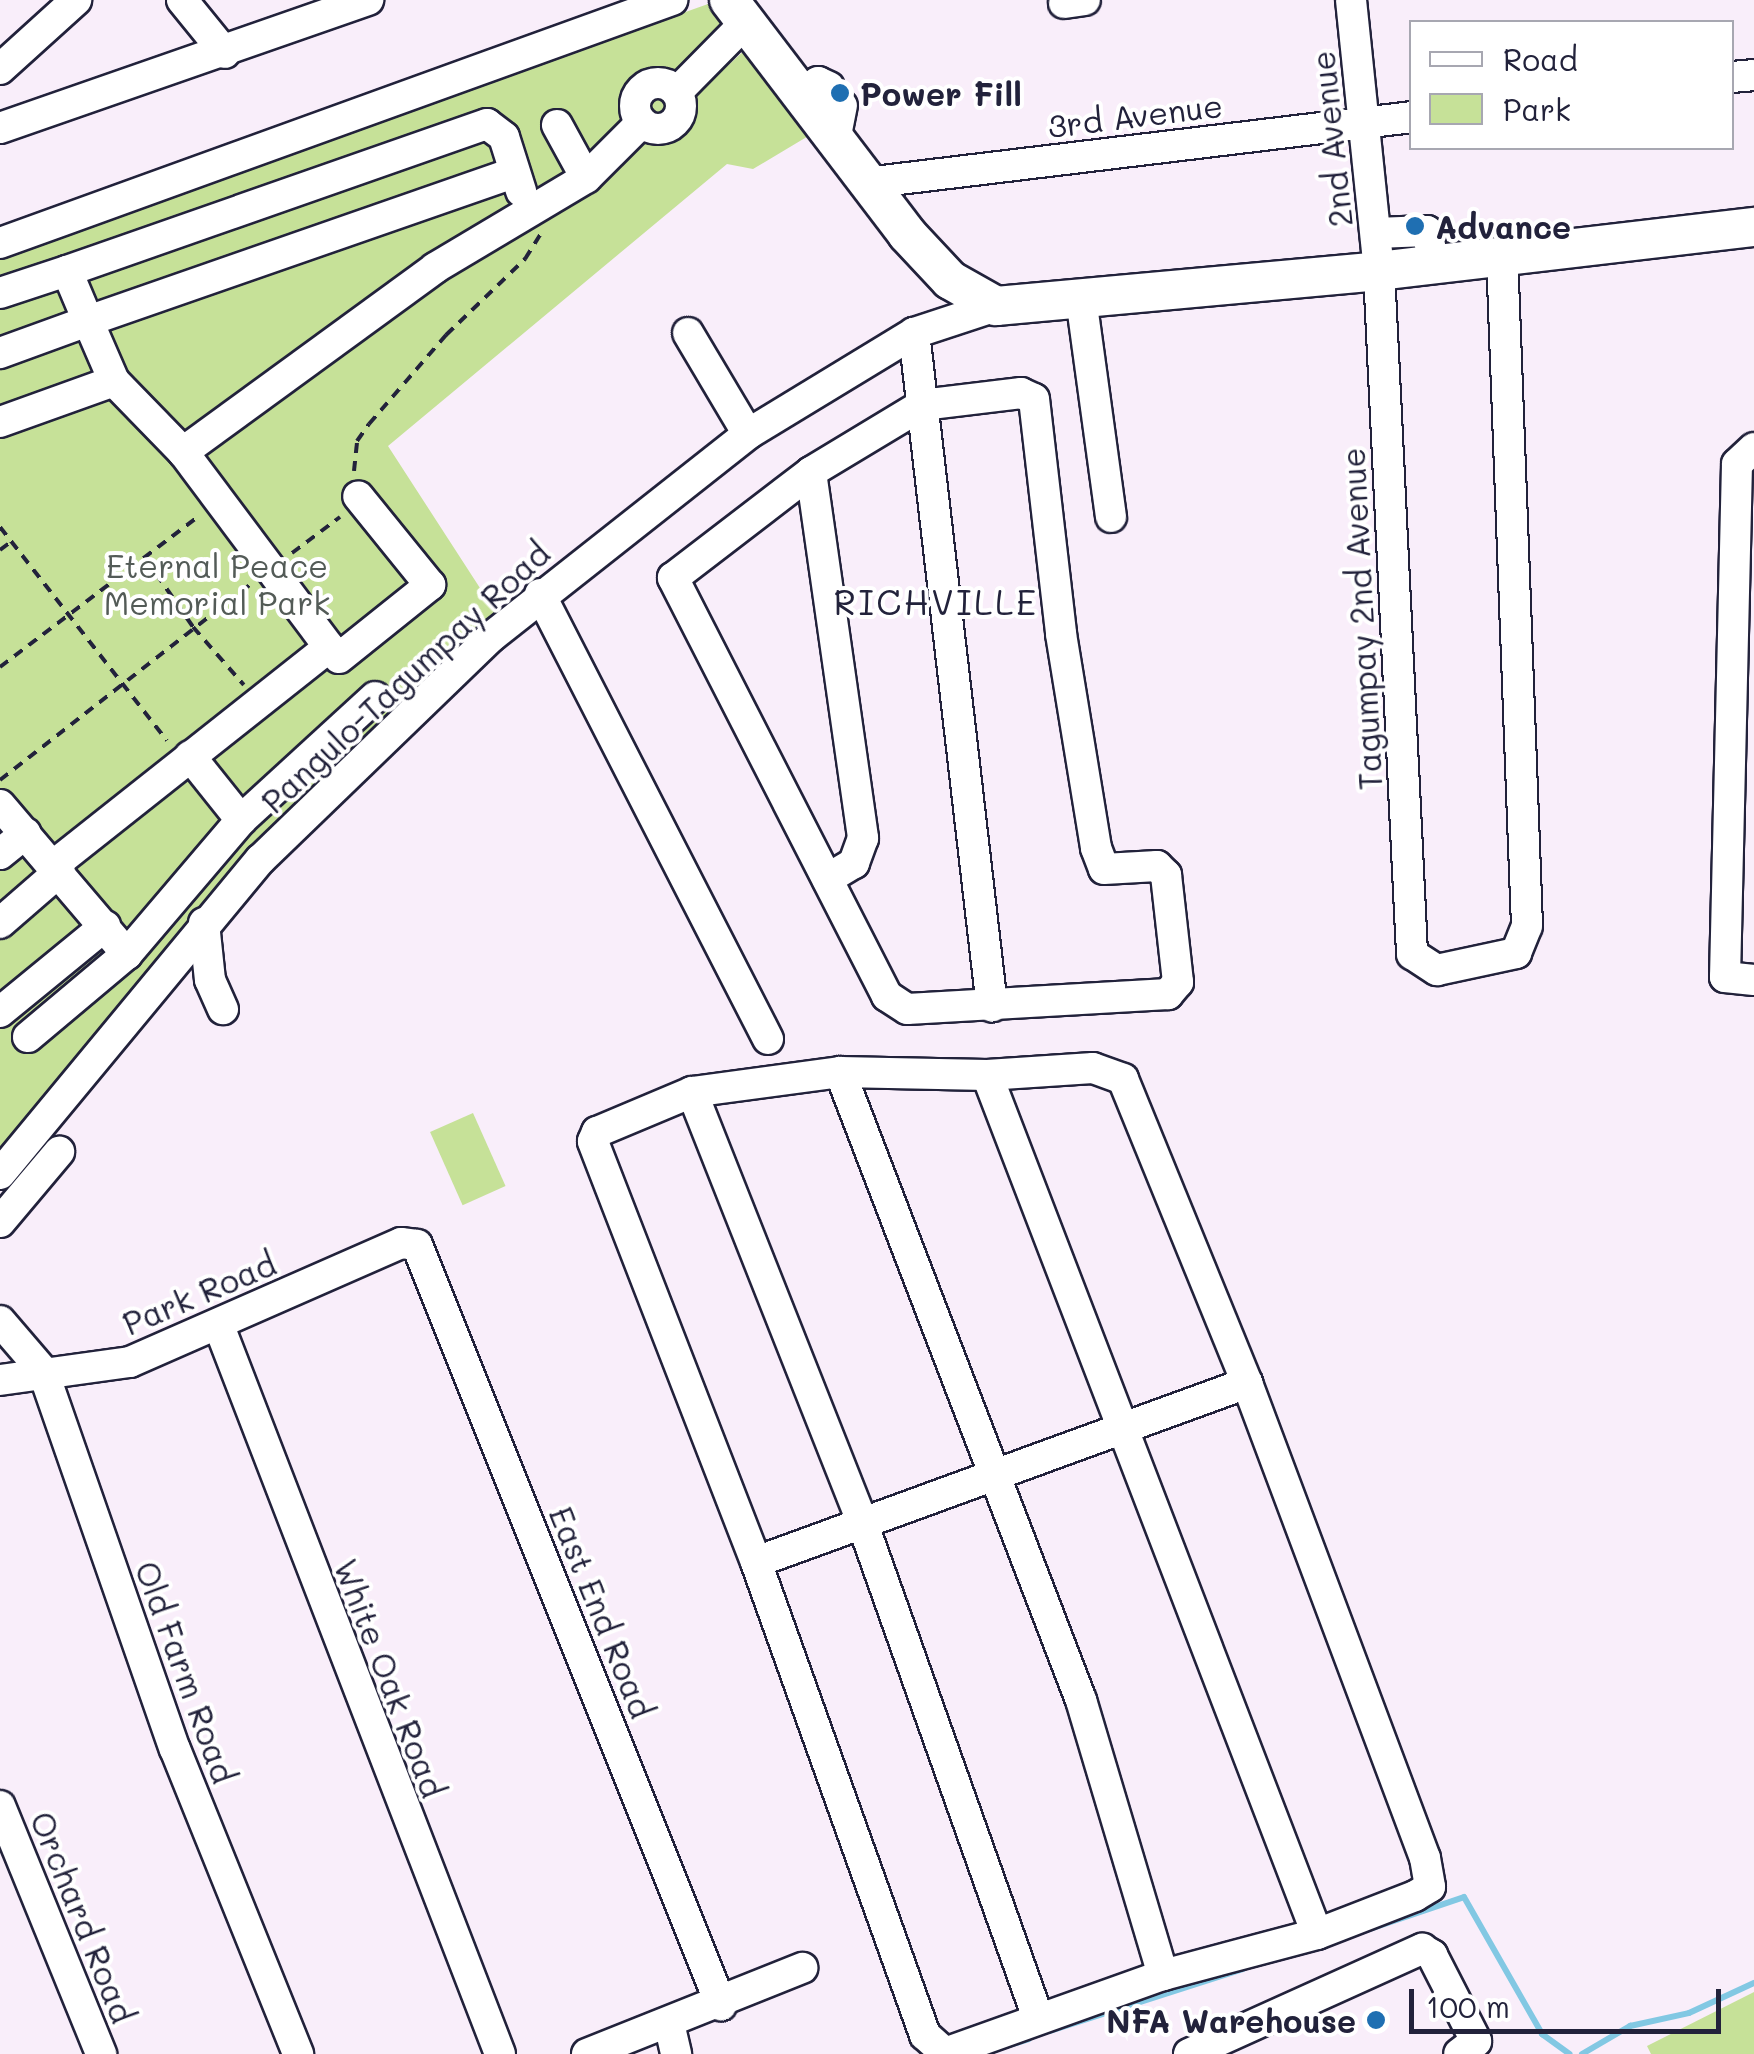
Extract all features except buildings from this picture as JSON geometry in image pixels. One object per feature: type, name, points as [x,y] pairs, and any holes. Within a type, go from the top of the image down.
[{"type":"main road","points":[[737,11],[827,107],[866,183],[950,280],[996,306],[1379,271],[1754,226]]},
{"type":"street","points":[[0,70],[76,0]]},
{"type":"street","points":[[182,0],[225,53]]},
{"type":"street","points":[[0,128],[225,53],[318,8],[368,0]]},
{"type":"street","points":[[0,244],[672,0]]},
{"type":"street","name":"2nd Avenue","points":[[1351,0],[1379,271]]},
{"type":"street","points":[[183,452],[435,268],[530,207],[586,178],[642,122],[657,130],[674,124],[681,108],[677,92],[737,11]]},
{"type":"street","name":"3rd Avenue","points":[[866,183],[1409,117]]},
{"type":"street","points":[[0,293],[487,124],[504,137],[512,174],[530,207]]},
{"type":"street","points":[[557,125],[586,178]]},
{"type":"street","points":[[0,353],[512,174]]},
{"type":"street","points":[[1376,233],[1427,231],[1434,263]]},
{"type":"street","name":"Tagumpay 2nd Avenue","points":[[1379,271],[1417,962],[1437,970],[1516,952],[1527,926],[1502,254]]},
{"type":"street","points":[[68,272],[114,381],[183,452],[334,652],[399,723]]},
{"type":"street","points":[[1081,298],[1111,517]]},
{"type":"street","name":"Pangulo-Tagumpay Road","points":[[0,1174],[204,923],[312,804],[540,594],[748,434],[914,333],[996,306]]},
{"type":"street","points":[[688,333],[748,434]]},
{"type":"street","points":[[914,333],[992,1006]]},
{"type":"street","points":[[0,422],[114,381]]},
{"type":"street","points":[[1021,393],[1034,399],[1061,634],[1096,848],[1104,869],[1156,866],[1166,876],[1175,990],[922,1012],[895,1003],[673,584],[678,568],[811,472],[922,405],[1021,393]]},
{"type":"street","points":[[1754,448],[1737,464],[1725,976],[1754,980]]},
{"type":"street","points":[[811,472],[863,838],[854,864],[827,879]]},
{"type":"street","points":[[0,924],[57,868],[186,758],[430,585],[358,496]]},
{"type":"street","points":[[540,594],[768,1039]]},
{"type":"street","points":[[28,1037],[127,954],[241,820],[375,697]]},
{"type":"street","points":[[186,758],[241,820]]},
{"type":"street","points":[[0,805],[127,954]]},
{"type":"street","points":[[0,854],[26,833]]},
{"type":"street","points":[[204,923],[210,980],[223,1009]]},
{"type":"street","points":[[0,1012],[105,926]]},
{"type":"street","points":[[1093,1068],[1123,1080],[1247,1383],[1430,1878],[1430,1887],[1317,1934],[1163,1975],[1023,2037],[945,2053],[924,2035],[756,1562],[593,1141],[597,1132],[692,1092],[840,1072],[987,1075],[1093,1068]]},
{"type":"street","points":[[840,1072],[998,1471],[1081,1700],[1163,1975]]},
{"type":"street","points":[[987,1075],[1317,1934]]},
{"type":"street","points":[[692,1092],[861,1519],[1023,2037]]},
{"type":"street","points":[[0,1222],[58,1152]]},
{"type":"street","name":"Park Road","points":[[0,1380],[130,1362],[400,1243],[418,1245]]},
{"type":"street","name":"East End Road","points":[[418,1245],[721,2005]]},
{"type":"street","name":"Old Farm Road","points":[[0,1321],[43,1372],[175,1749],[298,2054]]},
{"type":"street","name":"White Oak Road","points":[[219,1326],[500,2054]]},
{"type":"street","points":[[756,1562],[861,1519],[1247,1383]]},
{"type":"street","name":"Orchard Road","points":[[0,1806],[101,2054]]},
{"type":"street","points":[[1188,2054],[1422,1949],[1432,1955],[1476,2041],[1459,2054]]},
{"type":"street","points":[[587,2054],[721,2005],[802,1968]]},
{"type":"street","points":[[669,2024],[676,2054]]},
{"type":"path","points":[[0,780],[358,496],[352,461],[357,441],[446,335],[540,241],[542,224],[530,207]]},
{"type":"path","points":[[0,668],[219,501]]},
{"type":"path","points":[[0,527],[70,613],[122,687],[186,758]]},
{"type":"path","points":[[0,550],[12,541]]},
{"type":"path","points":[[146,558],[193,627],[261,704]]},
{"type":"green space","name":"Eternal Peace Memorial Park","points":[[708,4],[723,26],[690,100],[746,49],[810,135],[753,169],[727,164],[388,446],[502,622],[0,1153],[0,256]]},
{"type":"green space","points":[[473,1113],[506,1186],[463,1205],[430,1132]]},
{"type":"green space","points":[[1754,1992],[1754,2054],[1651,2054],[1647,2046]]},
{"type":"waterway","points":[[1355,1934],[1464,1897],[1542,2034],[1570,2054]]},
{"type":"waterway","points":[[1050,2031],[1243,1969]]},
{"type":"waterway","points":[[1582,2054],[1630,2026],[1689,2013],[1754,1983]]},
{"type":"waterway","points":[[1003,2047],[1029,2039]]},
{"type":"place","name":"Power Fill","points":[[840,93]]},
{"type":"place","name":"Advance","points":[[1415,226]]},
{"type":"place","name":"NFA Warehouse","points":[[1376,2020]]},
{"type":"district","name":"RICHVILLE","points":[[936,601]]}]
